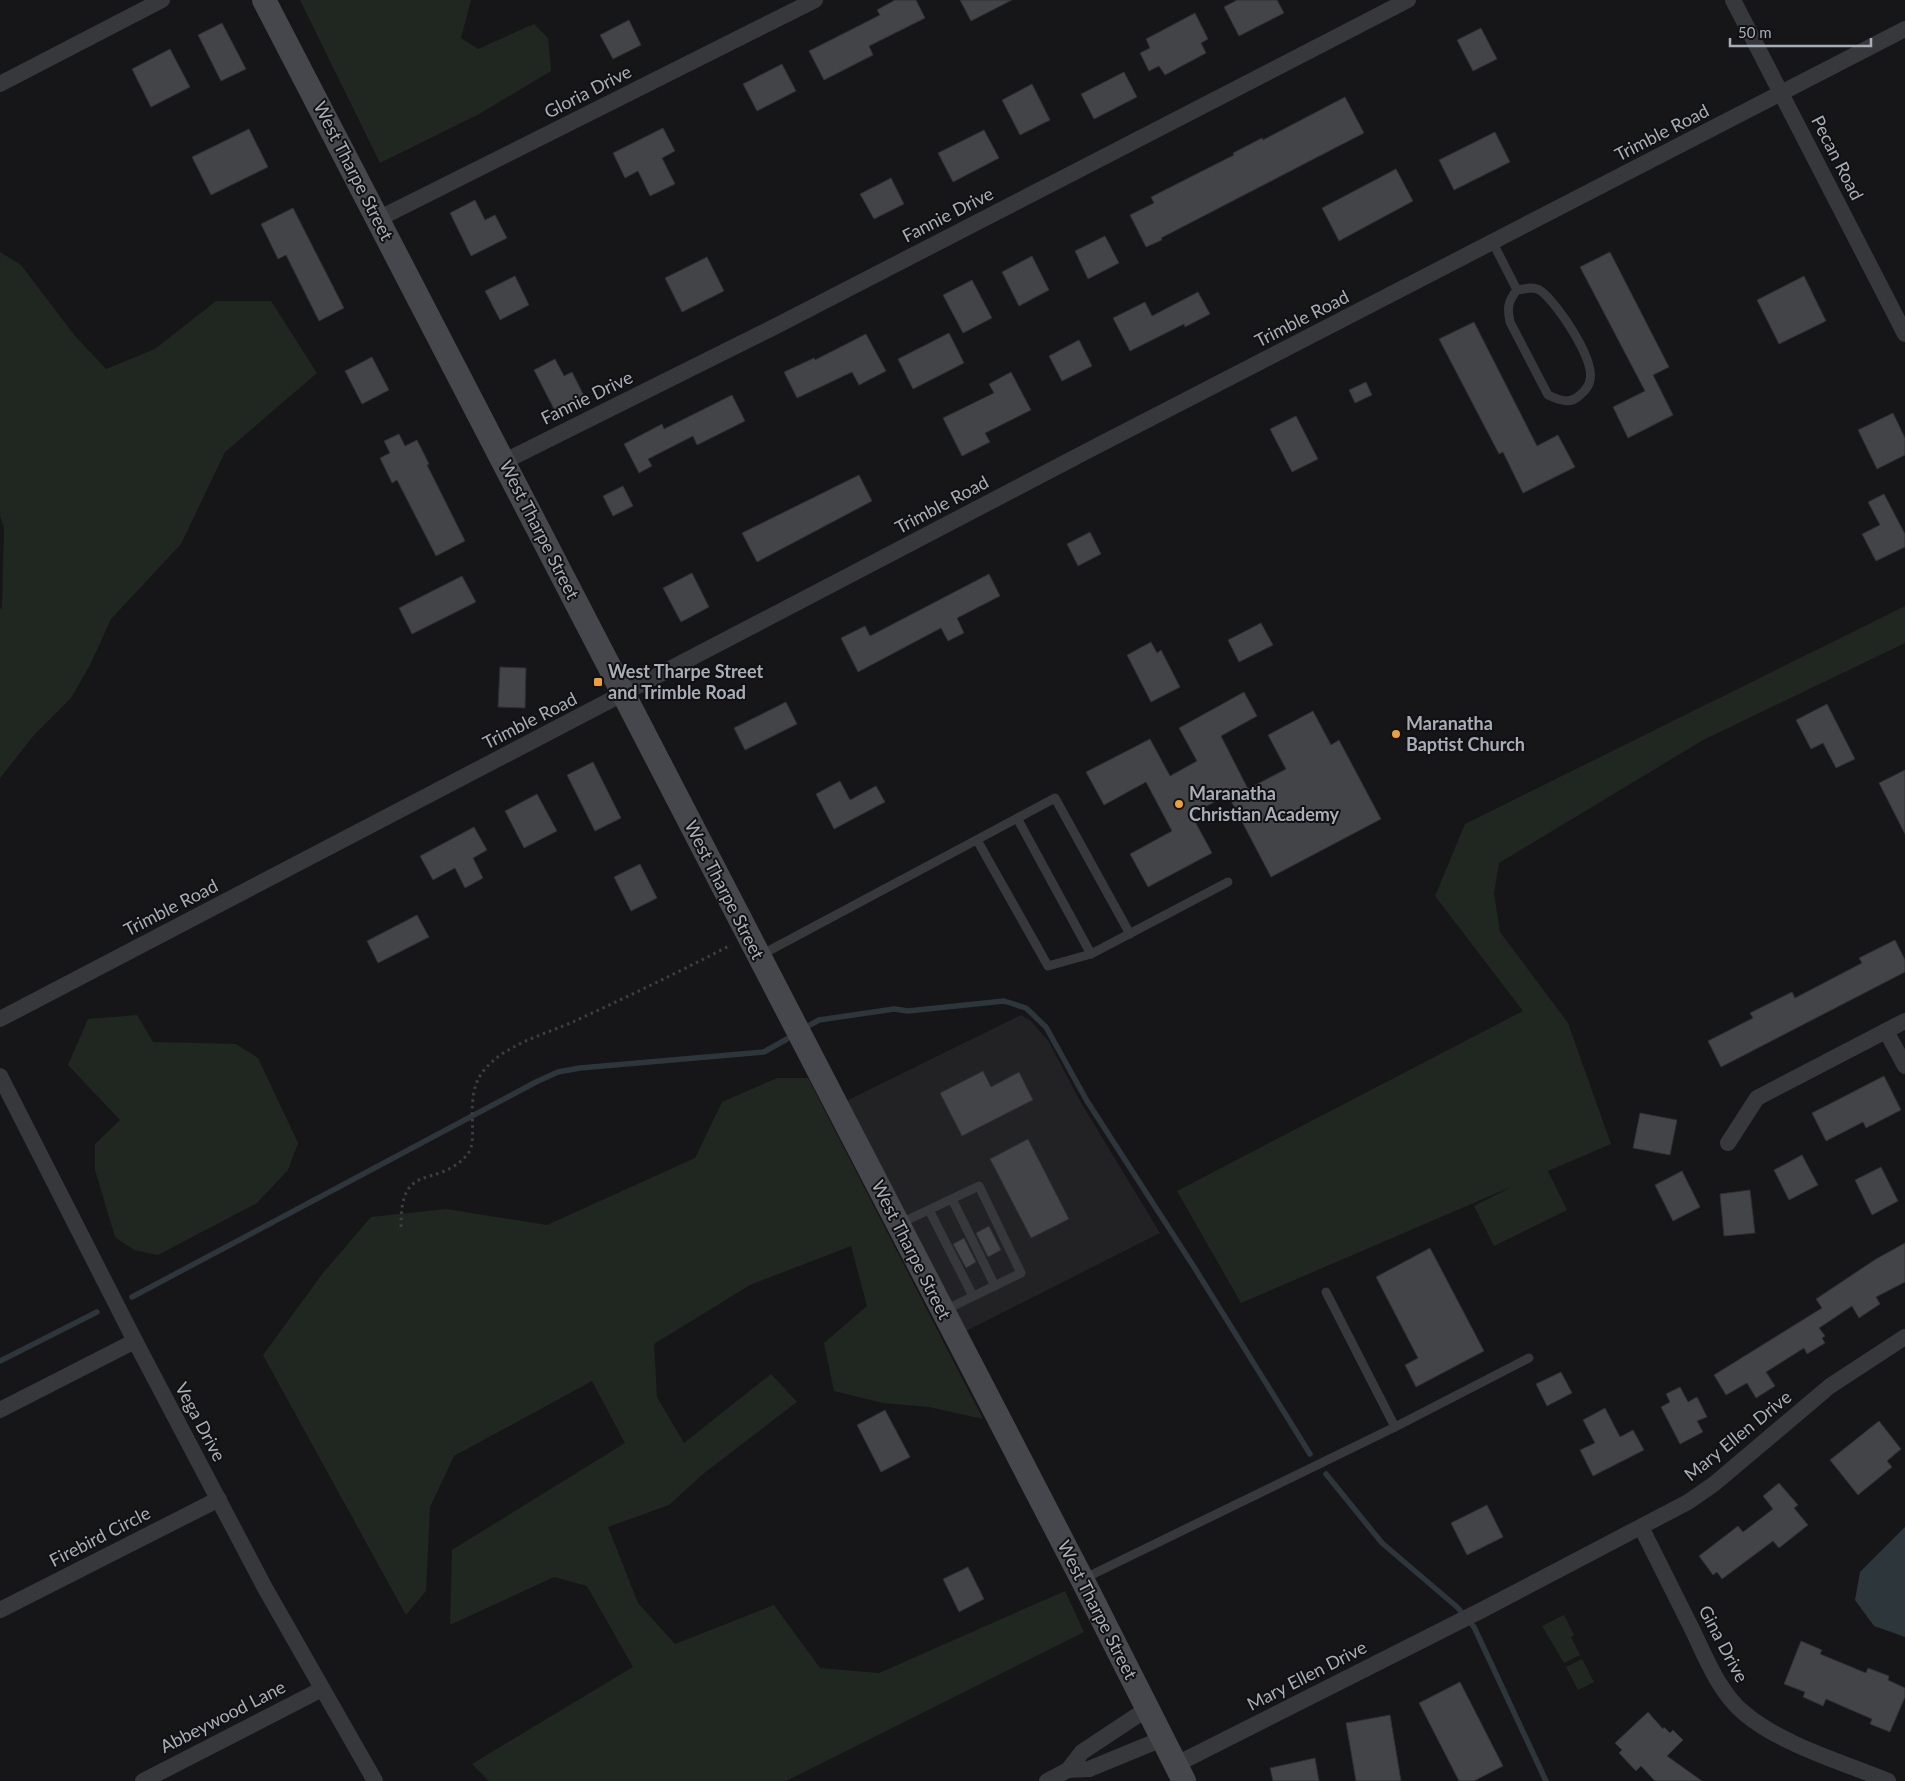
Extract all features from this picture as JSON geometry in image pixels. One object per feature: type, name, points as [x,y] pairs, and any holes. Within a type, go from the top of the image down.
[{"type":"main road","name":"West Tharpe Street","points":[[264,0],[1082,1579],[1180,1773]]},
{"type":"street","points":[[0,84],[162,0]]},
{"type":"street","name":"Gloria Drive","points":[[378,219],[815,0]]},
{"type":"street","name":"Fannie Drive","points":[[503,462],[776,326],[1408,0]]},
{"type":"street","name":"Pecan Road","points":[[1733,0],[1905,334]]},
{"type":"street","name":"Trimble Road","points":[[0,1019],[1093,448],[1905,30]]},
{"type":"street","points":[[1728,1143],[1757,1098],[1905,1021]]},
{"type":"street","points":[[1886,1031],[1905,1066]]},
{"type":"street","name":"Vega Drive","points":[[0,1076],[218,1499],[322,1689],[375,1781]]},
{"type":"street","name":"Mary Ellen Drive","points":[[1180,1773],[1457,1623],[1688,1502],[1714,1484],[1830,1386],[1905,1337]]},
{"type":"street","points":[[0,1410],[135,1341]]},
{"type":"street","name":"Firebird Circle","points":[[0,1610],[218,1499]]},
{"type":"street","name":"Gina Drive","points":[[1641,1527],[1711,1668],[1725,1693],[1742,1712],[1761,1726],[1790,1741],[1888,1781]]},
{"type":"street","name":"Abbeywood Lane","points":[[143,1781],[322,1689]]},
{"type":"street","points":[[1047,1781],[1068,1770],[1082,1752],[1146,1709]]},
{"type":"street","points":[[1068,1770],[1089,1769],[1162,1739]]},
{"type":"lane","points":[[1493,243],[1518,290]]},
{"type":"lane","points":[[1530,288],[1538,289],[1543,293],[1560,312],[1580,344],[1589,366],[1591,378],[1586,389],[1577,398],[1568,401],[1559,400],[1548,395],[1542,386],[1510,322],[1508,309],[1510,299],[1518,290],[1530,288]]},
{"type":"lane","points":[[754,946],[978,840],[1055,798],[1130,934]]},
{"type":"lane","points":[[1017,818],[1091,954]]},
{"type":"lane","points":[[978,840],[1048,966],[1091,954],[1228,882]]},
{"type":"lane","points":[[898,1225],[979,1186],[1021,1273],[943,1311]]},
{"type":"lane","points":[[952,1198],[995,1286]]},
{"type":"lane","points":[[929,1210],[973,1296]]},
{"type":"lane","points":[[1326,1292],[1395,1427]]},
{"type":"lane","points":[[1082,1579],[1395,1427],[1529,1358]]},
{"type":"path","points":[[401,1227],[401,1206],[405,1191],[429,1175],[445,1171],[459,1164],[469,1152],[472,1139],[471,1105],[474,1086],[484,1069],[496,1059],[520,1045],[657,983],[754,946]]},
{"type":"shaded area","points":[[300,0],[471,0],[461,38],[478,49],[534,24],[548,38],[551,71],[479,114],[380,163]]},
{"type":"shaded area","points":[[0,252],[21,265],[75,336],[106,369],[155,349],[216,301],[271,301],[317,373],[225,452],[181,544],[111,619],[90,665],[71,698],[34,735],[0,778],[0,609],[2,608],[4,528],[0,516]]},
{"type":"shaded area","points":[[1905,606],[1905,643],[1703,740],[1499,863],[1494,893],[1500,932],[1568,1023],[1611,1144],[1548,1171],[1567,1210],[1494,1246],[1474,1206],[1513,1186],[1241,1303],[1177,1191],[1523,1011],[1435,896],[1465,824]]},
{"type":"shaded area","points":[[137,1015],[153,1042],[236,1044],[258,1058],[298,1143],[288,1170],[257,1203],[158,1255],[134,1250],[115,1237],[95,1170],[95,1144],[120,1120],[68,1065],[88,1019]]},
{"type":"shaded area","points":[[1021,1015],[1031,1021],[1049,1042],[1080,1101],[1160,1233],[966,1331],[846,1101]]},
{"type":"shaded area","points":[[777,1078],[808,1078],[983,1419],[929,1407],[883,1403],[834,1391],[824,1343],[867,1306],[851,1246],[750,1285],[654,1344],[657,1397],[684,1443],[771,1374],[797,1402],[703,1474],[669,1505],[608,1527],[638,1603],[675,1644],[774,1605],[820,1668],[879,1673],[1065,1591],[1084,1632],[786,1781],[489,1781],[472,1764],[633,1667],[587,1586],[554,1577],[450,1625],[452,1550],[625,1443],[592,1381],[454,1456],[430,1507],[426,1591],[406,1615],[263,1355],[323,1273],[371,1217],[446,1209],[547,1225],[695,1158],[722,1102]]},
{"type":"shaded area","points":[[1905,1527],[1905,1637],[1874,1626],[1855,1600],[1860,1572]]},
{"type":"shaded area","points":[[1564,1615],[1574,1635],[1571,1637],[1580,1655],[1564,1663],[1542,1626]]},
{"type":"shaded area","points":[[1582,1659],[1594,1682],[1578,1690],[1566,1667]]},
{"type":"building","points":[[895,0],[916,0],[925,18],[869,46],[873,55],[824,80],[809,51],[880,15],[877,10]]},
{"type":"building","points":[[960,0],[1012,0],[971,21]]},
{"type":"building","points":[[1237,0],[1277,0],[1284,13],[1239,36],[1224,7]]},
{"type":"building","points":[[1195,13],[1208,39],[1201,43],[1206,53],[1165,75],[1159,66],[1149,71],[1140,53],[1150,48],[1146,39]]},
{"type":"building","points":[[629,20],[641,45],[613,59],[600,35]]},
{"type":"building","points":[[222,23],[246,69],[221,81],[198,35]]},
{"type":"building","points":[[1481,28],[1497,59],[1473,71],[1457,40]]},
{"type":"building","points":[[170,49],[190,87],[151,107],[132,69]]},
{"type":"building","points":[[782,64],[796,91],[757,111],[743,84]]},
{"type":"building","points":[[1124,72],[1137,97],[1094,119],[1081,94]]},
{"type":"building","points":[[1032,84],[1050,120],[1020,135],[1002,100]]},
{"type":"building","points":[[1345,97],[1364,133],[1146,247],[1130,215],[1154,203],[1151,197],[1234,155],[1233,153],[1262,138],[1263,140]]},
{"type":"building","points":[[663,128],[675,151],[662,158],[675,184],[650,196],[638,171],[625,178],[613,153]]},
{"type":"building","points":[[249,129],[268,167],[211,195],[192,157]]},
{"type":"building","points":[[984,130],[999,158],[953,182],[938,153]]},
{"type":"building","points":[[1495,132],[1510,162],[1454,190],[1439,160]]},
{"type":"building","points":[[1396,169],[1413,201],[1339,241],[1322,208]]},
{"type":"building","points":[[891,178],[904,204],[874,219],[860,194]]},
{"type":"building","points":[[475,200],[485,220],[495,215],[507,238],[471,256],[450,213]]},
{"type":"building","points":[[293,208],[344,308],[319,321],[286,255],[278,259],[261,224]]},
{"type":"building","points":[[1105,236],[1119,263],[1088,279],[1075,251]]},
{"type":"building","points":[[1610,252],[1669,367],[1653,375],[1673,415],[1628,438],[1613,407],[1645,391],[1580,267]]},
{"type":"building","points":[[1032,256],[1049,290],[1019,306],[1002,272]]},
{"type":"building","points":[[707,257],[724,291],[682,312],[665,278]]},
{"type":"building","points":[[515,276],[529,305],[500,320],[485,291]]},
{"type":"building","points":[[1804,276],[1826,321],[1779,344],[1757,300]]},
{"type":"building","points":[[972,280],[992,318],[963,333],[943,295]]},
{"type":"building","points":[[1198,292],[1210,314],[1185,327],[1184,324],[1130,351],[1113,318],[1145,302],[1152,316]]},
{"type":"building","points":[[1474,322],[1537,446],[1558,435],[1575,467],[1523,493],[1503,452],[1499,454],[1439,339]]},
{"type":"building","points":[[949,333],[964,363],[913,389],[898,359]]},
{"type":"building","points":[[866,334],[886,371],[859,385],[852,372],[797,398],[784,372],[814,358],[815,360]]},
{"type":"building","points":[[1079,340],[1092,366],[1062,381],[1049,356]]},
{"type":"building","points":[[372,357],[389,390],[362,404],[345,371]]},
{"type":"building","points":[[555,359],[564,376],[572,372],[585,398],[556,413],[534,370]]},
{"type":"building","points":[[1011,372],[1031,410],[985,433],[990,442],[962,456],[943,418],[994,393],[989,384]]},
{"type":"building","points":[[1366,382],[1372,395],[1355,403],[1349,390]]},
{"type":"building","points":[[732,395],[745,421],[697,445],[693,436],[648,459],[652,466],[639,473],[624,444],[662,424],[664,429]]},
{"type":"building","points":[[1893,413],[1905,438],[1905,455],[1877,469],[1858,430]]},
{"type":"building","points":[[1296,416],[1318,459],[1292,472],[1270,429]]},
{"type":"building","points":[[399,434],[405,446],[417,440],[429,464],[427,465],[465,541],[436,556],[397,480],[392,483],[380,458],[390,453],[384,441]]},
{"type":"building","points":[[859,475],[872,501],[757,562],[742,533]]},
{"type":"building","points":[[623,486],[633,506],[613,516],[603,496]]},
{"type":"building","points":[[1884,494],[1905,534],[1905,547],[1876,561],[1862,534],[1880,525],[1868,502]]},
{"type":"building","points":[[1090,532],[1101,554],[1078,566],[1067,544]]},
{"type":"building","points":[[692,573],[709,607],[681,622],[663,588]]},
{"type":"building","points":[[989,574],[1000,596],[957,618],[964,633],[948,641],[941,628],[858,672],[841,638],[865,626],[870,636]]},
{"type":"building","points":[[462,576],[476,602],[412,634],[399,608]]},
{"type":"building","points":[[1261,623],[1273,645],[1239,662],[1228,640]]},
{"type":"building","points":[[1151,642],[1157,653],[1161,650],[1180,687],[1151,702],[1127,655]]},
{"type":"building","points":[[500,667],[526,668],[525,708],[498,707]]},
{"type":"building","points":[[1244,692],[1257,716],[1221,736],[1248,789],[1286,769],[1268,735],[1313,711],[1331,745],[1339,740],[1381,819],[1271,877],[1228,795],[1191,814],[1212,853],[1148,887],[1130,854],[1172,831],[1146,782],[1104,805],[1086,772],[1150,739],[1170,776],[1197,761],[1179,728]]},
{"type":"building","points":[[786,702],[797,724],[745,750],[734,728]]},
{"type":"building","points":[[1827,704],[1855,759],[1836,768],[1823,743],[1811,749],[1796,720]]},
{"type":"building","points":[[593,762],[621,818],[595,831],[567,775]]},
{"type":"building","points":[[1905,770],[1905,834],[1879,783]]},
{"type":"building","points":[[840,781],[850,800],[876,786],[885,802],[834,829],[816,794]]},
{"type":"building","points":[[537,794],[557,831],[524,848],[505,811]]},
{"type":"building","points":[[474,827],[487,850],[473,858],[483,878],[465,888],[455,868],[433,880],[420,856]]},
{"type":"building","points":[[640,864],[657,898],[631,911],[614,877]]},
{"type":"building","points":[[417,915],[429,937],[378,963],[367,941]]},
{"type":"building","points":[[1895,940],[1905,960],[1905,972],[1721,1067],[1708,1041],[1753,1018],[1750,1013],[1792,992],[1795,998],[1862,963],[1859,958]]},
{"type":"building","points":[[983,1071],[991,1087],[1019,1072],[1033,1100],[962,1136],[940,1093]]},
{"type":"building","points":[[1884,1076],[1901,1110],[1866,1128],[1863,1122],[1826,1141],[1812,1113]]},
{"type":"building","points":[[1640,1113],[1677,1120],[1670,1155],[1633,1148]]},
{"type":"building","points":[[1028,1139],[1069,1219],[1031,1238],[990,1159]]},
{"type":"building","points":[[1802,1155],[1818,1185],[1789,1200],[1774,1170]]},
{"type":"building","points":[[1881,1167],[1898,1201],[1872,1215],[1855,1180]]},
{"type":"building","points":[[1682,1171],[1700,1207],[1673,1221],[1655,1185]]},
{"type":"building","points":[[1750,1190],[1755,1233],[1724,1236],[1720,1194]]},
{"type":"building","points":[[989,1226],[1001,1250],[988,1257],[976,1233]]},
{"type":"building","points":[[964,1238],[976,1262],[966,1268],[953,1244]]},
{"type":"building","points":[[1905,1243],[1905,1282],[1876,1297],[1880,1304],[1859,1318],[1852,1306],[1819,1328],[1825,1336],[1822,1338],[1825,1343],[1807,1354],[1804,1348],[1766,1372],[1775,1386],[1756,1398],[1747,1383],[1726,1395],[1714,1375],[1822,1308],[1816,1299],[1876,1259]]},
{"type":"building","points":[[1430,1248],[1484,1351],[1416,1387],[1405,1365],[1418,1358],[1376,1277]]},
{"type":"building","points":[[1561,1372],[1572,1393],[1547,1406],[1536,1384]]},
{"type":"building","points":[[1680,1387],[1688,1402],[1697,1397],[1707,1417],[1697,1421],[1703,1432],[1680,1444],[1661,1407],[1670,1402],[1666,1394]]},
{"type":"building","points":[[1605,1408],[1620,1437],[1633,1430],[1644,1450],[1593,1476],[1580,1450],[1595,1443],[1583,1420]]},
{"type":"building","points":[[885,1410],[910,1457],[881,1472],[857,1425]]},
{"type":"building","points":[[1879,1421],[1901,1449],[1887,1461],[1892,1467],[1858,1495],[1830,1460]]},
{"type":"building","points":[[1779,1483],[1798,1505],[1794,1508],[1808,1525],[1779,1548],[1773,1541],[1722,1579],[1717,1572],[1713,1575],[1699,1556],[1738,1526],[1743,1532],[1773,1509],[1763,1496]]},
{"type":"building","points":[[1487,1505],[1503,1537],[1467,1555],[1451,1523]]},
{"type":"building","points":[[968,1567],[984,1599],[959,1612],[943,1579]]},
{"type":"building","points":[[1801,1641],[1822,1650],[1820,1654],[1866,1673],[1868,1668],[1889,1676],[1888,1680],[1905,1688],[1905,1697],[1890,1732],[1870,1724],[1872,1719],[1826,1699],[1823,1706],[1803,1697],[1805,1692],[1784,1684]]},
{"type":"building","points":[[1460,1682],[1503,1766],[1474,1781],[1459,1781],[1419,1703]]},
{"type":"building","points":[[1648,1712],[1663,1729],[1664,1727],[1670,1733],[1673,1730],[1683,1740],[1667,1756],[1702,1781],[1655,1781],[1641,1766],[1636,1771],[1619,1753],[1622,1750],[1615,1743]]},
{"type":"building","points":[[1390,1715],[1401,1781],[1356,1781],[1346,1723]]},
{"type":"building","points":[[1315,1758],[1319,1781],[1273,1781],[1270,1768]]},
{"type":"waterway","points":[[810,1025],[819,1020],[894,1009],[908,1011],[1004,1001],[1026,1008],[1046,1027],[1087,1101],[1194,1267],[1310,1454]]},
{"type":"waterway","points":[[132,1297],[558,1072],[580,1068],[764,1052],[787,1039]]},
{"type":"waterway","points":[[0,1361],[97,1312]]},
{"type":"waterway","points":[[1326,1474],[1382,1543],[1457,1607],[1474,1627],[1546,1781]]},
{"type":"place","name":"West Tharpe Street and Trimble Road","points":[[598,682]]},
{"type":"place","name":"Maranatha Baptist Church","points":[[1396,734]]},
{"type":"place","name":"Maranatha Christian Academy","points":[[1179,804]]}]
